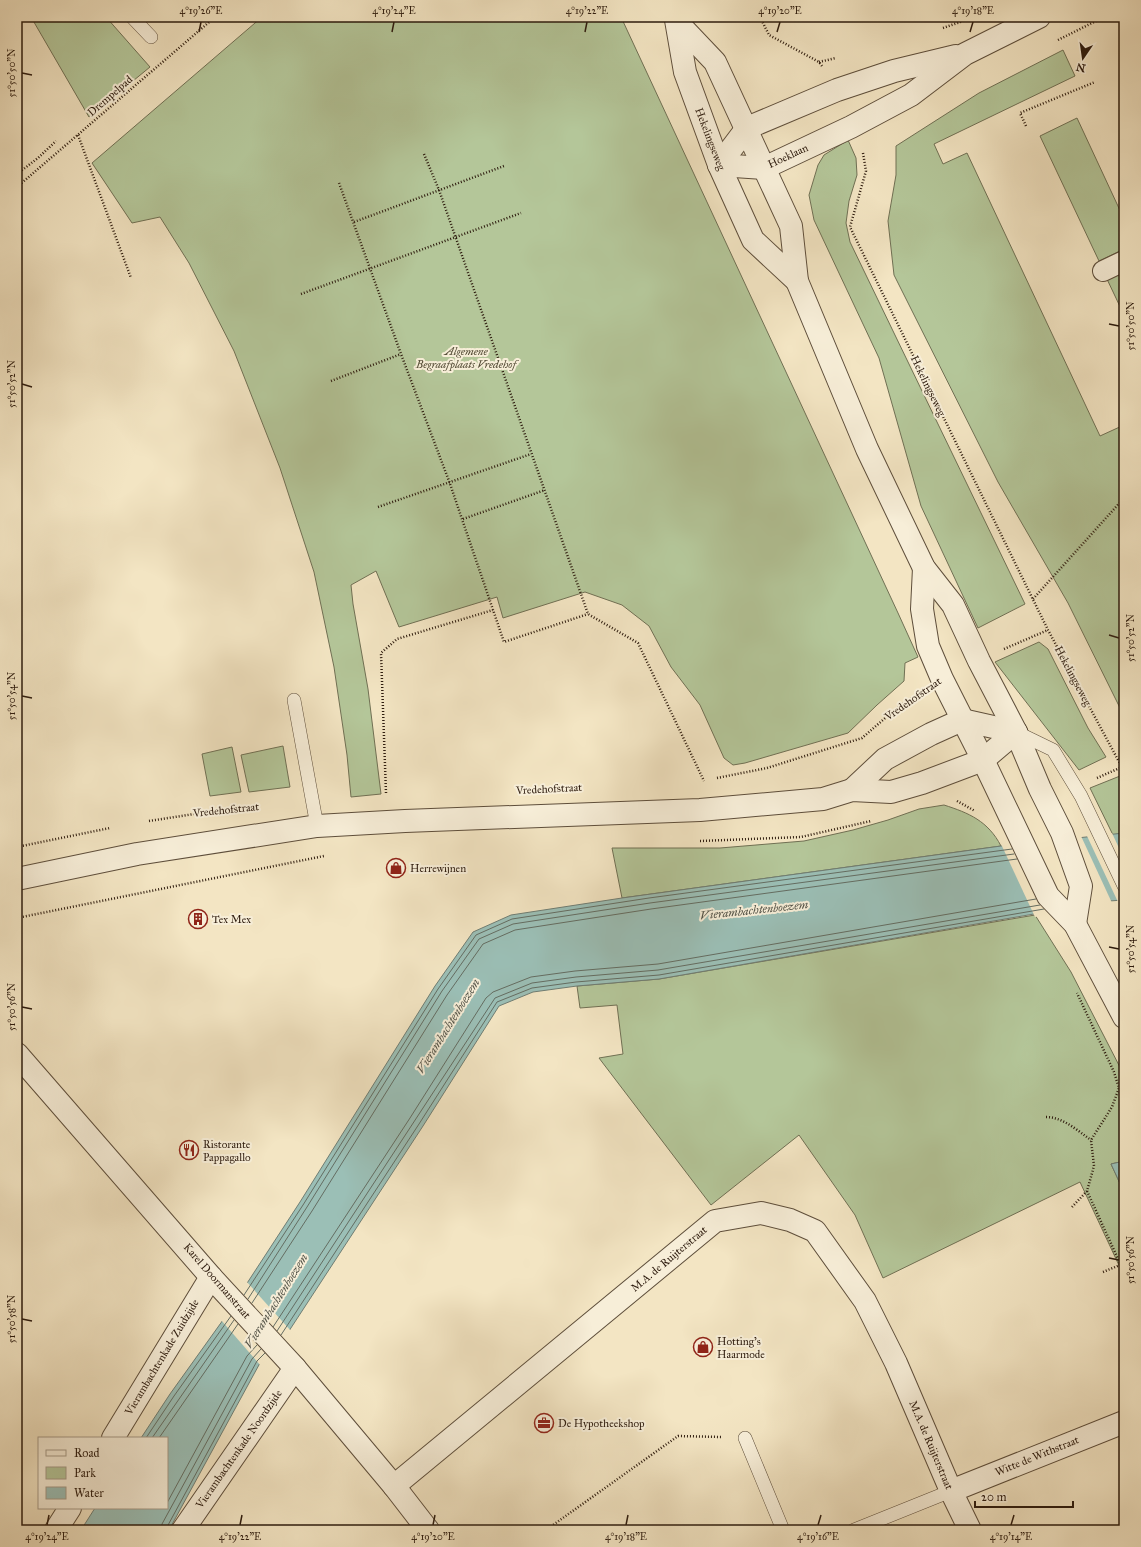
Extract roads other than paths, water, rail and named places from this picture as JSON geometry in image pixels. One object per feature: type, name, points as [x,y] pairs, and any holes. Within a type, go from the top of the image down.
[{"type":"street","name":"Hoeklaan","points":[[719,165],[764,168],[851,127],[911,95],[965,54],[1039,17]]},
{"type":"street","name":"Hekelingseweg","points":[[676,20],[715,62],[747,128],[791,226],[797,281],[867,449],[924,568],[953,605],[979,662],[1016,732],[1040,789],[1062,833],[1081,886],[1075,924]]},
{"type":"street","name":"Hekelingseweg","points":[[676,20],[685,72],[719,165],[753,240],[797,281]]},
{"type":"street","name":"Hoeklaan","points":[[719,165],[747,128],[837,90],[894,71],[965,54]]},
{"type":"street","points":[[1104,271],[1124,261]]},
{"type":"street","name":"Hekelingseweg","points":[[924,568],[922,609],[928,646],[942,679],[983,760],[1018,837],[1048,896],[1075,924],[1124,1017]]},
{"type":"street","points":[[852,790],[885,759],[931,734],[962,720],[1016,732]]},
{"type":"street","points":[[17,879],[137,854],[317,826],[405,821],[700,810],[823,799],[852,790],[891,792],[922,783],[983,760],[1016,732]]},
{"type":"street","name":"Karel Doormanstraat","points":[[17,1054],[217,1284],[289,1362],[394,1486],[428,1530]]},
{"type":"street","name":"M.A. de Ruijterstraat","points":[[394,1486],[715,1221],[761,1213],[790,1220],[815,1231],[865,1301],[896,1363],[951,1491],[970,1530]]},
{"type":"street","name":"Vierambachtenkade Zuidzijde","points":[[114,1437],[217,1284]]},
{"type":"street","name":"Vierambachtenkade Noordzijde","points":[[183,1530],[289,1362]]},
{"type":"street","name":"Witte de Withstraat","points":[[951,1491],[1124,1422]]},
{"type":"street","points":[[56,1530],[69,1509]]},
{"type":"lane","points":[[132,17],[151,37]]},
{"type":"lane","points":[[294,700],[317,826]]},
{"type":"lane","points":[[1016,732],[1052,750],[1081,796],[1124,886]]},
{"type":"lane","points":[[745,1438],[783,1530]]},
{"type":"lane","points":[[854,1530],[951,1491]]},
{"type":"water","name":"Vierambachtenboezem","points":[[1124,833],[1124,900],[1109,901],[659,979],[577,986],[533,992],[499,1006],[423,1126],[287,1334],[260,1363],[169,1530],[81,1530],[94,1509],[168,1509],[168,1437],[142,1437],[170,1394],[223,1320],[300,1202],[435,986],[473,932],[511,915],[622,898],[1001,846]]},
{"type":"water","points":[[1124,1161],[1124,1192],[1111,1164]]},
{"type":"place","name":"Herrewijnen","points":[[396,868]]},
{"type":"place","name":"Tex Mex","points":[[198,919]]},
{"type":"place","name":"Ristorante Pappagallo","points":[[189,1150]]},
{"type":"place","name":"Hotting's Haarmode","points":[[703,1347]]},
{"type":"place","name":"De Hypotheekshop","points":[[544,1423]]},
{"type":"park label","name":"Algemene Begraafplaats Vredehof","points":[[466,357]]}]
